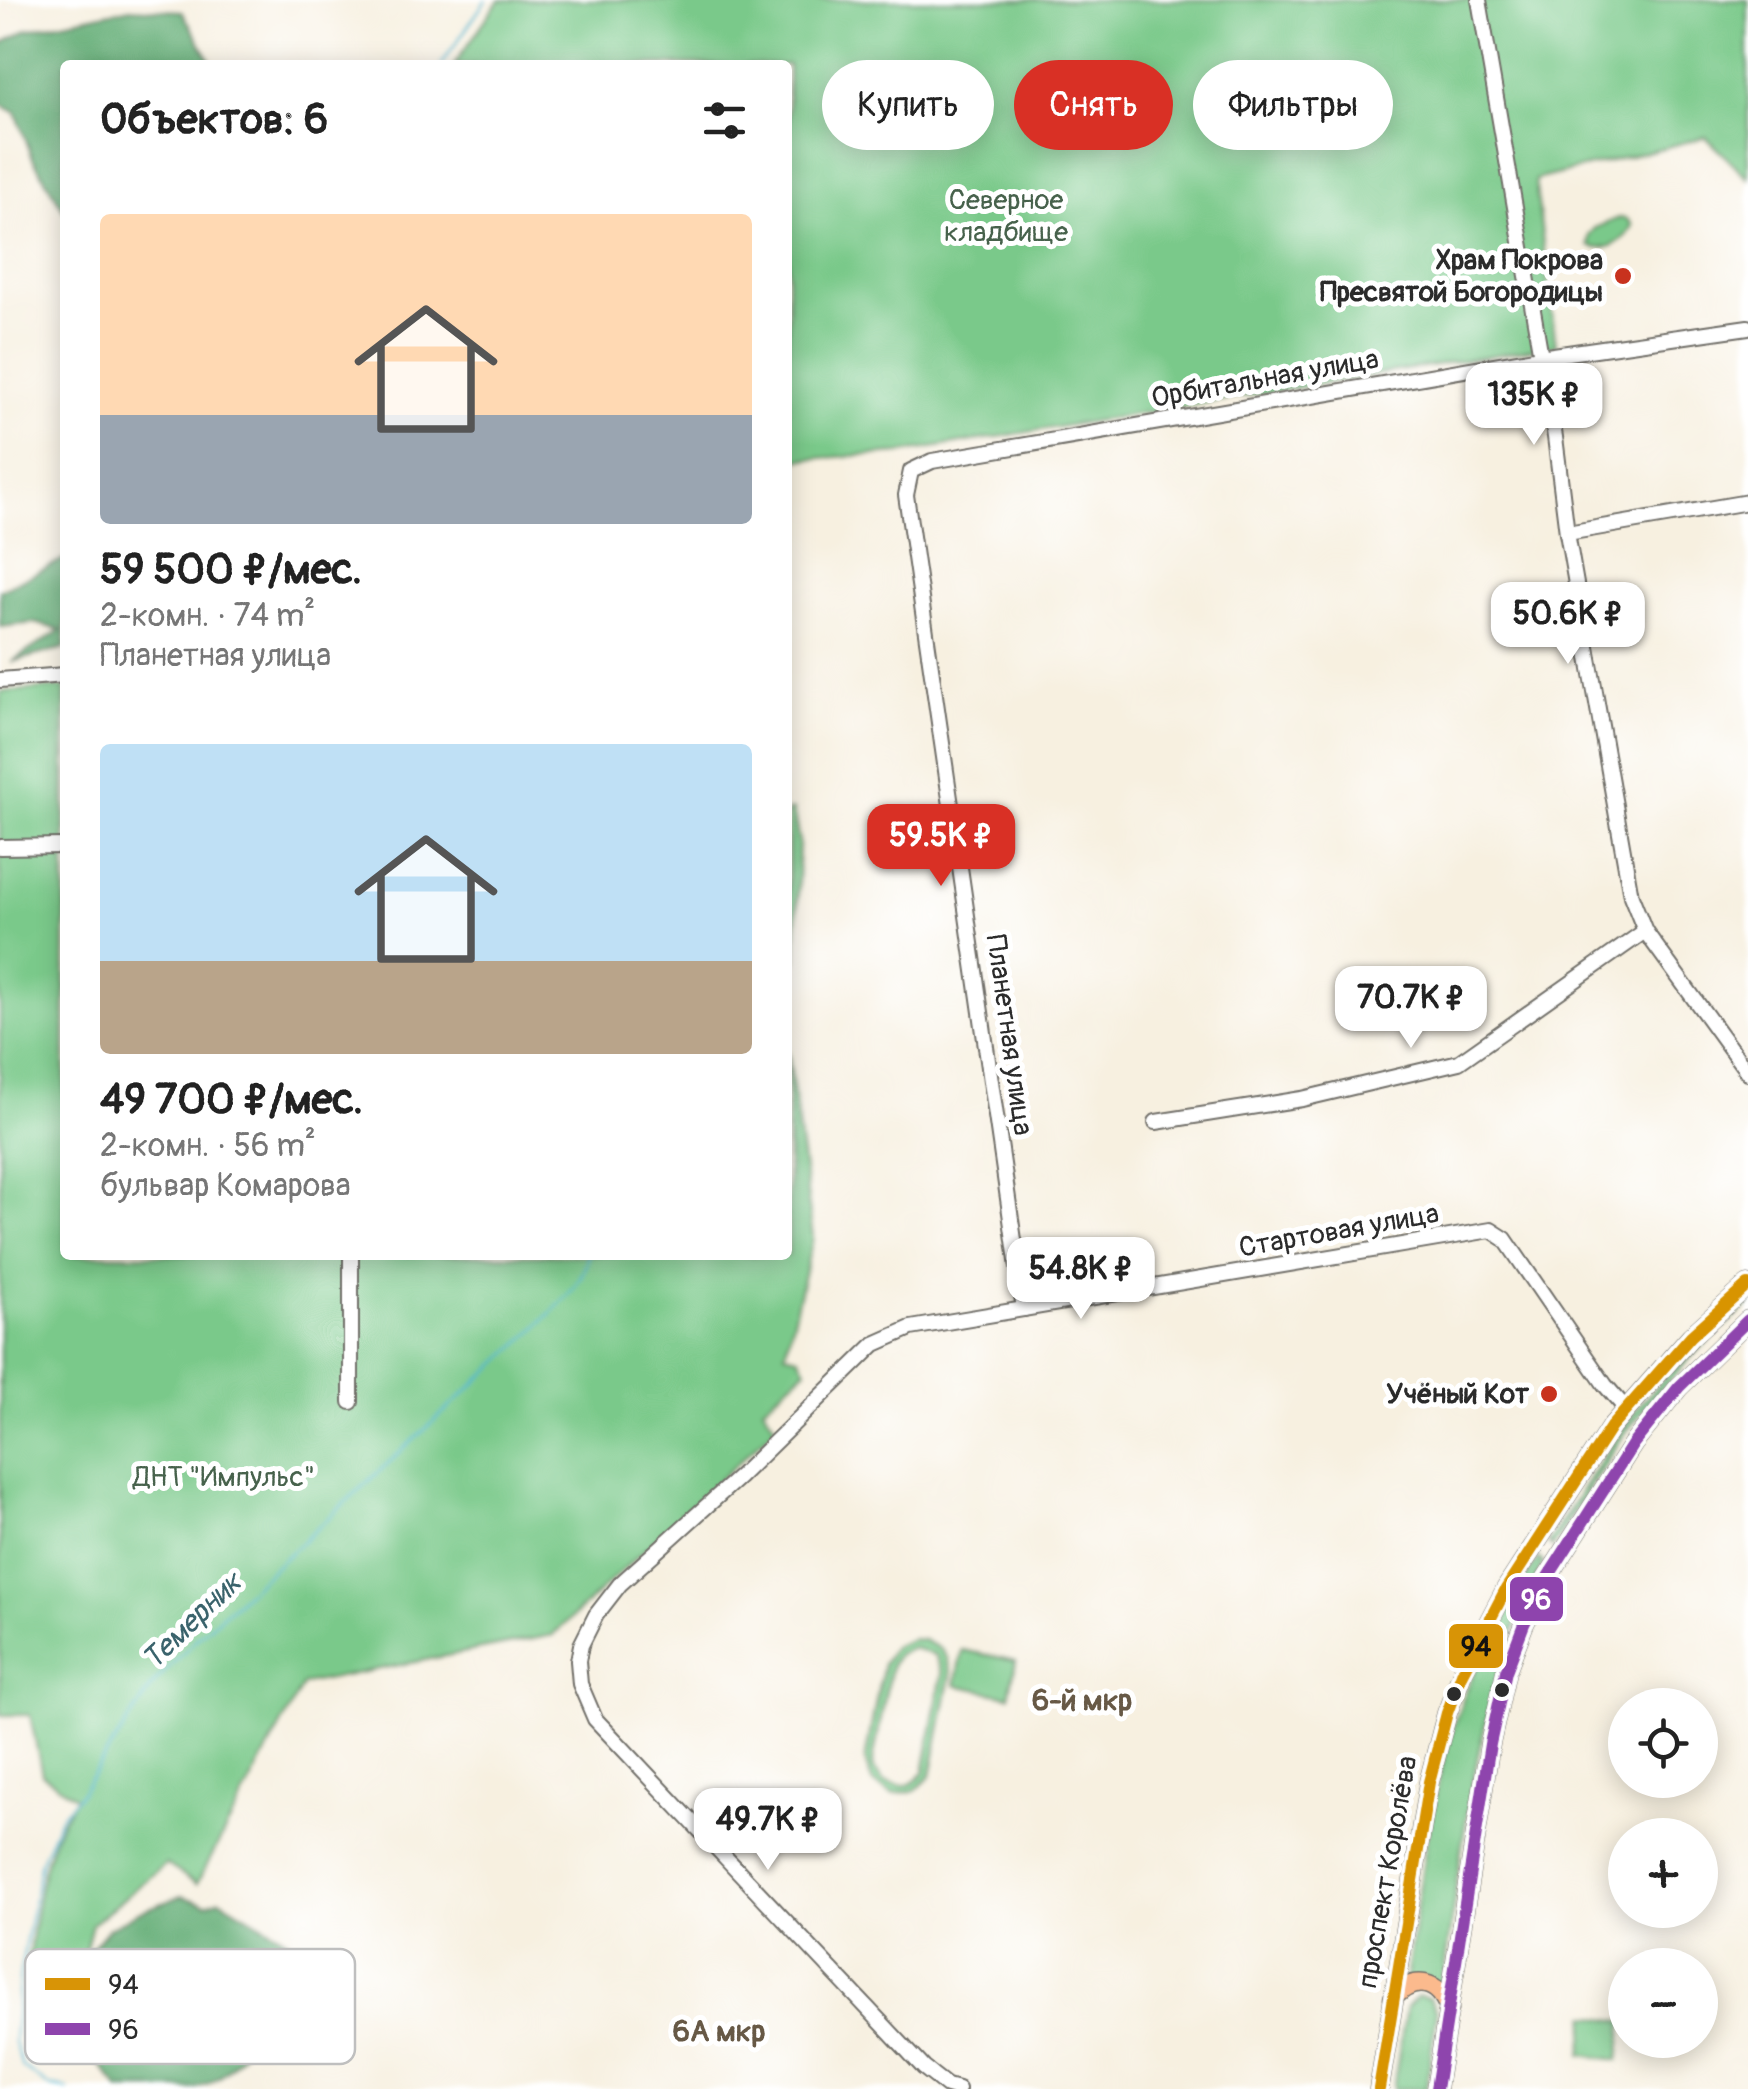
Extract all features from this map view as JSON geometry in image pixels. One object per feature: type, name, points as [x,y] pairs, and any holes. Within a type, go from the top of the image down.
[{"type":"main road","name":"проспект Королёва","points":[[1379,2089],[1430,1782],[1447,1713],[1462,1673],[1486,1625],[1537,1542],[1626,1409],[1691,1336],[1748,1286]]},
{"type":"main road","points":[[1436,2089],[1499,1695],[1524,1624],[1559,1559],[1655,1414],[1704,1360],[1748,1320]]},
{"type":"main road","points":[[1537,1542],[1545,1557],[1559,1559]]},
{"type":"main road","points":[[1393,1998],[1402,1988],[1426,1983],[1438,1988],[1449,2010]]},
{"type":"street","points":[[1479,0],[1629,882],[1645,931],[1748,1073]]},
{"type":"street","name":"Орбитальная улица","points":[[911,471],[932,461],[1540,357],[1748,327]]},
{"type":"street","name":"Планетная улица","points":[[911,471],[906,495],[1024,1309]]},
{"type":"street","points":[[1567,533],[1748,502]]},
{"type":"street","points":[[0,680],[60,674]]},
{"type":"street","points":[[0,848],[60,846]]},
{"type":"street","points":[[1156,1122],[1302,1099],[1459,1062],[1645,931]]},
{"type":"street","name":"Стартовая улица","points":[[958,2089],[947,2086],[924,2068],[608,1736],[586,1704],[578,1661],[586,1632],[620,1584],[876,1344],[911,1328],[1491,1230],[1505,1239],[1605,1385],[1626,1409]]},
{"type":"street","points":[[350,1402],[351,1260]]},
{"type":"green space","name":"Северное кладбище","points":[[499,0],[1748,0],[1748,178],[1706,137],[1535,180],[1556,345],[901,453],[792,460],[792,60],[457,60]]},
{"type":"green space","points":[[130,8],[182,11],[210,60],[60,60],[60,204],[33,159],[16,113],[0,104],[0,45],[26,30]]},
{"type":"green space","points":[[1619,218],[1632,225],[1626,236],[1609,247],[1589,246],[1589,236],[1595,228]]},
{"type":"green space","points":[[60,561],[60,630],[34,623],[0,627],[0,590]]},
{"type":"green space","points":[[60,631],[60,649],[11,662]]},
{"type":"green space","name":"ДНТ \"Импульс\"","points":[[60,687],[60,1260],[792,1260],[792,1081],[813,1238],[785,1353],[799,1356],[806,1369],[763,1407],[776,1427],[553,1635],[303,1684],[197,1884],[166,1864],[92,1924],[86,1949],[30,1949],[53,1840],[76,1798],[42,1774],[30,1715],[0,1715],[0,692]]},
{"type":"green space","points":[[792,810],[799,842],[796,960],[792,961]]},
{"type":"green space","points":[[1748,1297],[1748,1305],[1694,1354],[1623,1436],[1552,1547],[1548,1543],[1641,1403],[1691,1349]]},
{"type":"green space","points":[[1538,1558],[1543,1563],[1520,1613],[1487,1716],[1466,1823],[1442,1986],[1406,1979],[1432,1813],[1457,1715],[1493,1634]]},
{"type":"green space","points":[[912,1639],[923,1640],[941,1649],[951,1675],[931,1776],[915,1791],[892,1794],[872,1782],[865,1760],[883,1663],[893,1647]],"holes":[[[913,1648],[935,1655],[942,1674],[924,1772],[911,1784],[885,1782],[874,1769],[873,1761],[891,1665],[898,1654]]]},
{"type":"green space","points":[[962,1650],[1016,1661],[1009,1696],[955,1685]]},
{"type":"green space","points":[[181,1896],[207,1904],[220,1899],[287,1939],[281,1949],[91,1949],[108,1929],[136,1913]]},
{"type":"green space","points":[[1418,1996],[1429,1998],[1437,2012],[1426,2089],[1393,2089],[1406,2008]]},
{"type":"green space","points":[[1587,2016],[1608,2019],[1608,2058],[1619,2060],[1582,2055]]},
{"type":"green space","points":[[100,2064],[233,2064],[215,2080],[190,2089],[119,2089]]},
{"type":"waterway","name":"Темерник","points":[[444,60],[486,0]]},
{"type":"waterway","name":"Темерник","points":[[68,2089],[49,2086],[22,2067],[14,2042],[20,1973],[41,1861],[61,1815],[80,1794],[155,1682],[196,1639],[537,1327],[575,1285],[587,1260]]},
{"type":"transit line","name":"94","points":[[1379,2089],[1429,1782],[1462,1673],[1506,1589],[1611,1427],[1691,1336],[1748,1285]]},
{"type":"transit line","name":"96","points":[[1436,2089],[1490,1744],[1506,1671],[1524,1624],[1546,1580],[1633,1444],[1679,1387],[1748,1320]]},
{"type":"place","name":"Храм Покрова Пресвятой Богородицы","points":[[1623,276]]},
{"type":"place","name":"Учёный Кот","points":[[1549,1394]]},
{"type":"district","name":"6-й мкр","points":[[1082,1700]]},
{"type":"district","name":"6А мкр","points":[[719,2031]]}]
